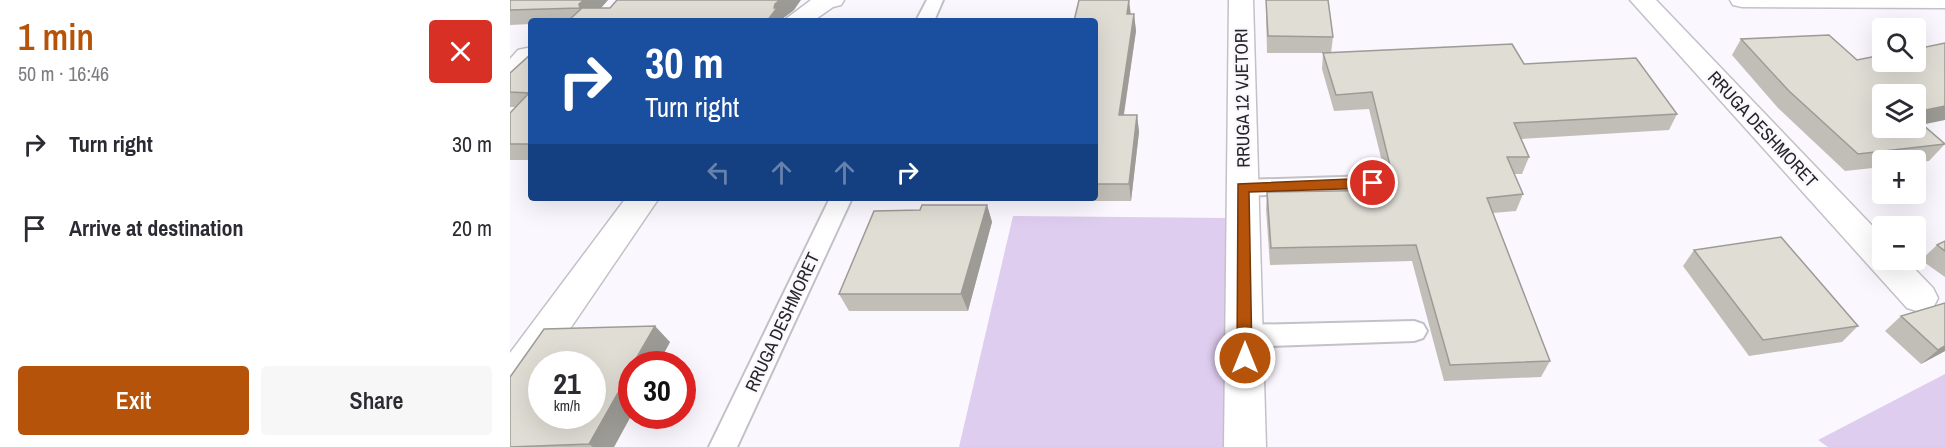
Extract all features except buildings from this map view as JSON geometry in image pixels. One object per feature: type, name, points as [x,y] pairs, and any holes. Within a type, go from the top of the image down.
[{"type":"street","points":[[800,18],[824,2],[832,0]]},
{"type":"street","name":"RRUGA 12 VJETORI","points":[[1241,0],[1245,447]]},
{"type":"street","name":"RRUGA DESHMORET","points":[[1642,0],[1872,246]]},
{"type":"street","points":[[1742,0],[1945,1]]},
{"type":"street","points":[[510,76],[523,56]]},
{"type":"street","points":[[510,384],[641,201]]},
{"type":"street","name":"RRUGA DESHMORET","points":[[1894,270],[1920,298]]},
{"type":"lane","points":[[926,18],[935,0]]},
{"type":"lane","points":[[1243,188],[1373,183]]},
{"type":"lane","name":"RRUGA DESHMORET","points":[[723,447],[840,201]]},
{"type":"lane","points":[[1244,336],[1414,331]]},
{"type":"shaded area","points":[[1013,216],[1228,218],[1228,447],[959,447]]},
{"type":"shaded area","points":[[1945,374],[1945,447],[1828,447],[1818,440]]},
{"type":"route","points":[[1245,358],[1243,188],[1373,183]]}]
